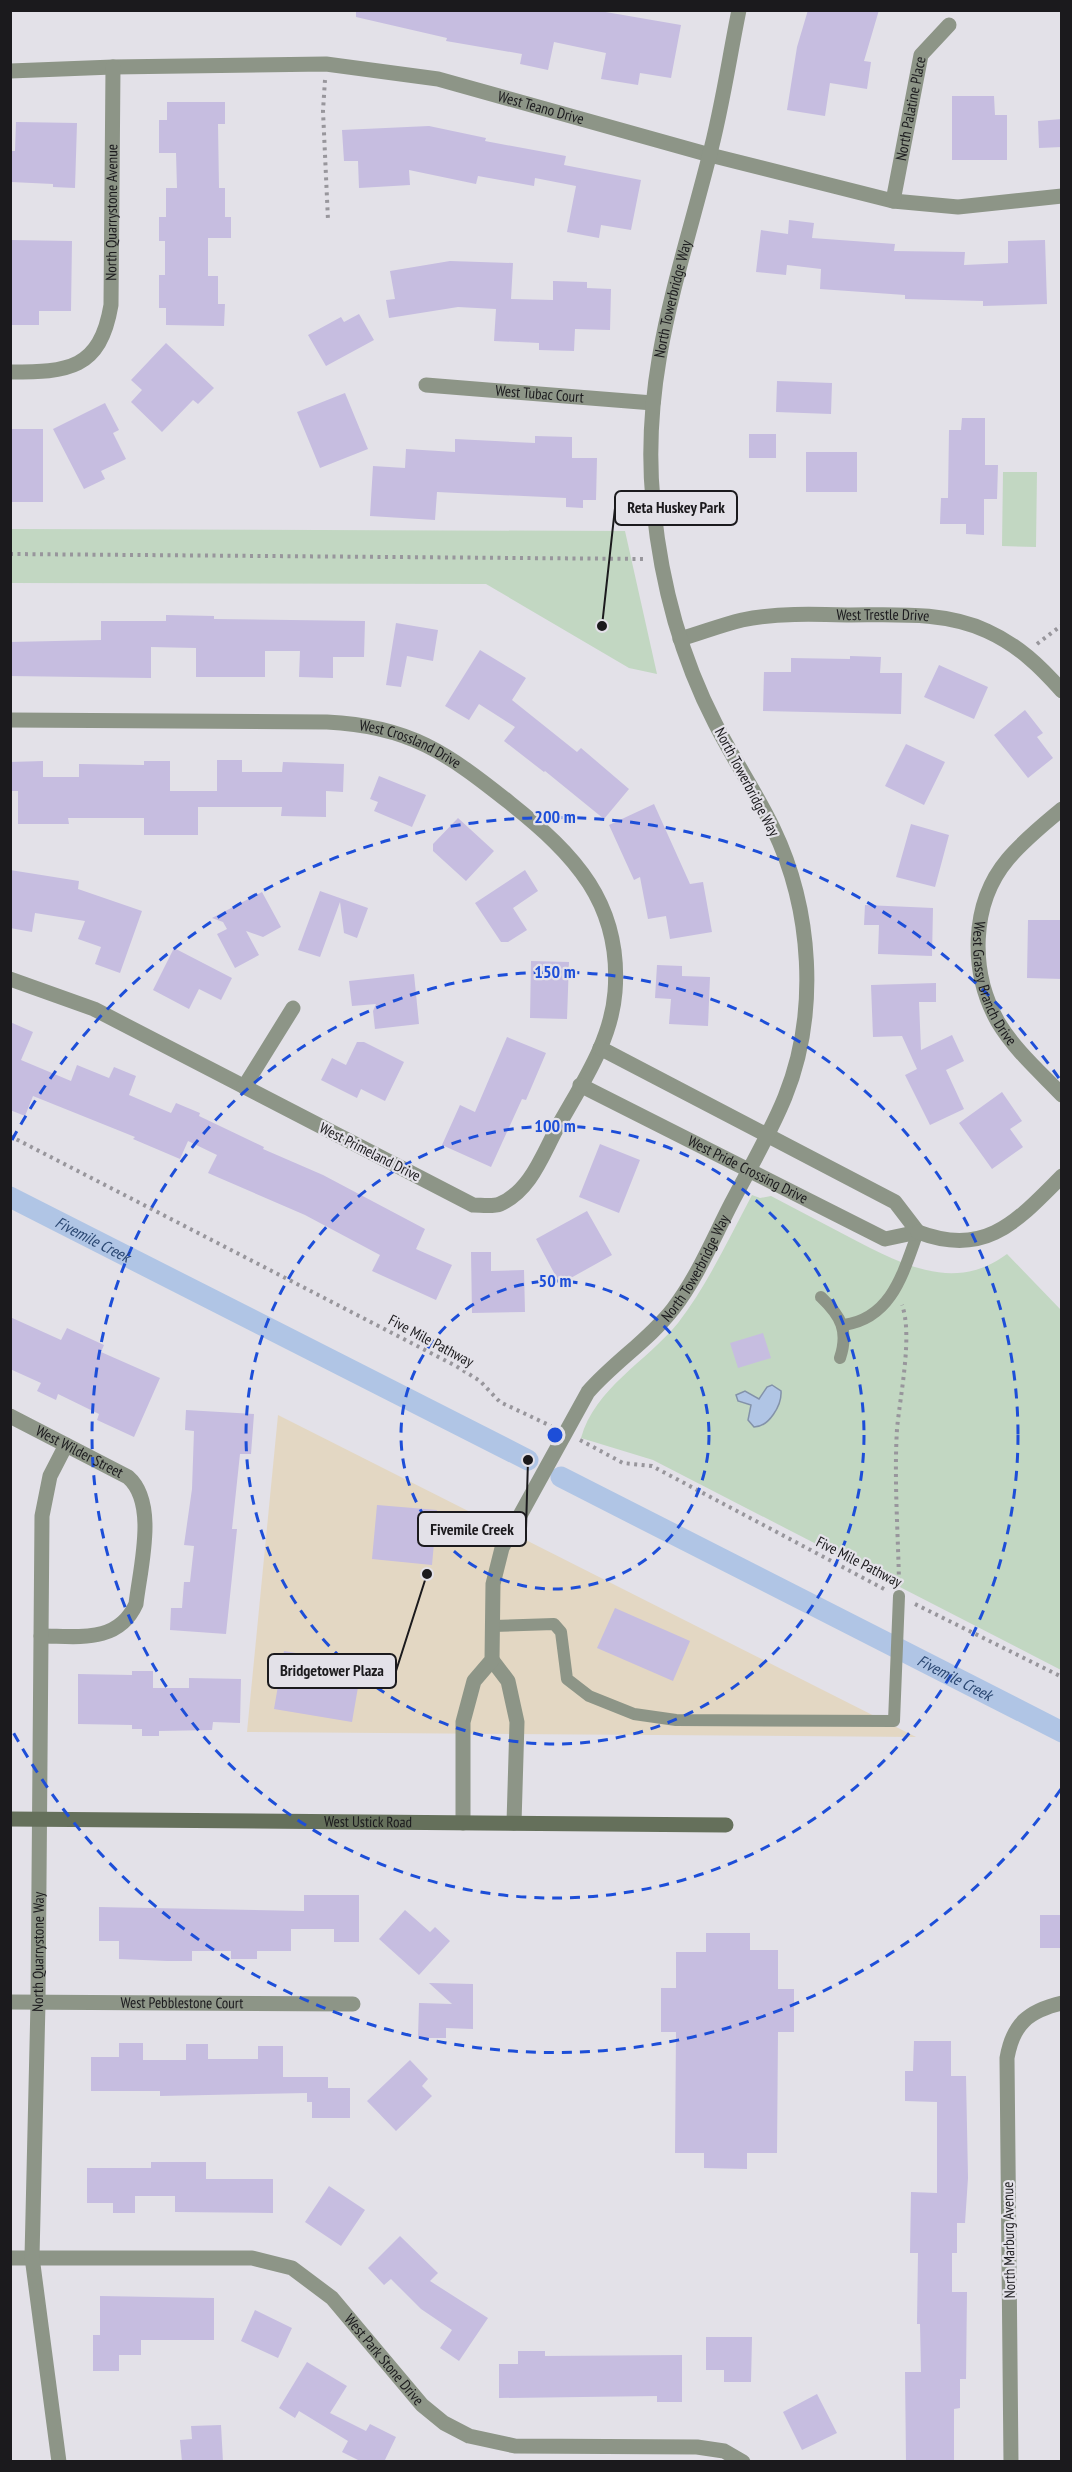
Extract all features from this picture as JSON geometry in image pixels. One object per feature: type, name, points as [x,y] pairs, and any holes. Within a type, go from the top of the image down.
[{"type":"main road","name":"West Ustick Road","points":[[10,1819],[726,1825]]},
{"type":"street","name":"North Towerbridge Way","points":[[492,1660],[493,1584],[502,1548],[588,1392],[604,1373],[659,1325],[688,1288],[786,1095],[799,1047],[806,992],[802,924],[788,864],[775,830],[713,720],[680,639],[661,559],[652,498],[653,403],[666,316],[710,154],[739,10]]},
{"type":"street","name":"North Palatine Place","points":[[893,201],[921,55],[949,26]]},
{"type":"street","name":"West Teano Drive","points":[[10,71],[326,64],[438,79],[710,154],[893,201],[958,207],[1062,196]]},
{"type":"street","name":"North Quarrystone Avenue","points":[[10,372],[56,371],[78,366],[91,354],[108,325],[111,305],[113,67]]},
{"type":"street","name":"West Tubac Court","points":[[426,385],[653,403]]},
{"type":"street","name":"West Trestle Drive","points":[[680,639],[743,620],[790,615],[927,616],[961,621],[987,631],[1025,654],[1042,668],[1062,691]]},
{"type":"street","name":"West Crossland Drive","points":[[10,720],[351,723],[397,733],[441,751],[460,764],[564,848],[594,891],[607,923],[615,966],[611,1018],[600,1048],[527,1184],[499,1205]]},
{"type":"street","name":"West Grassy Branch Drive","points":[[1062,809],[1006,860],[990,889],[981,916],[978,941],[984,988],[999,1023],[1062,1095]]},
{"type":"street","name":"West Primeland Drive","points":[[10,979],[94,1009],[473,1205],[499,1205]]},
{"type":"street","points":[[244,1087],[293,1008]]},
{"type":"street","points":[[600,1048],[896,1202],[918,1232]]},
{"type":"street","name":"West Pride Crossing Drive","points":[[580,1085],[885,1239],[918,1232],[937,1240],[966,1242],[992,1233],[1018,1220],[1062,1176]]},
{"type":"street","name":"West Wilder Street","points":[[10,1416],[128,1477],[142,1493],[145,1517],[136,1604],[132,1614],[113,1631],[101,1636],[41,1636]]},
{"type":"street","name":"North Quarrystone Way","points":[[58,2462],[32,2257],[38,2003],[42,1516],[50,1476],[66,1445]]},
{"type":"street","points":[[463,1823],[463,1722],[474,1681],[492,1660],[508,1681],[517,1722],[514,1823]]},
{"type":"street","name":"West Pebblestone Court","points":[[10,2002],[353,2004]]},
{"type":"street","name":"North Marburg Avenue","points":[[1011,2462],[1007,2058],[1010,2040],[1022,2022],[1040,2008],[1062,2003]]},
{"type":"street","name":"West Park Stone Drive","points":[[10,2258],[252,2258],[292,2268],[332,2298],[422,2405],[444,2422],[469,2436],[515,2446],[697,2447],[724,2451],[743,2462]]},
{"type":"lane","points":[[844,1325],[859,1323],[879,1311],[896,1287],[918,1232]]},
{"type":"lane","points":[[821,1297],[836,1311],[844,1325],[846,1342],[840,1358]]},
{"type":"lane","points":[[493,1626],[554,1624],[561,1632],[567,1679],[589,1695],[634,1714],[676,1720],[894,1720],[899,1596]]},
{"type":"path","points":[[326,64],[323,111],[328,220]]},
{"type":"path","points":[[10,554],[661,559]]},
{"type":"path","points":[[1025,654],[1062,625]]},
{"type":"path","name":"Five Mile Pathway","points":[[10,1136],[456,1366],[480,1381],[500,1402],[623,1463],[652,1466],[899,1596],[1062,1677]]},
{"type":"path","points":[[896,1287],[905,1313],[904,1363],[897,1431],[899,1596]]},
{"type":"shaded area","points":[[278,1415],[916,1737],[247,1732]]},
{"type":"green space","points":[[1003,472],[1037,472],[1036,547],[1002,546]]},
{"type":"green space","points":[[11,529],[625,531],[657,674],[629,668],[486,584],[11,583]]},
{"type":"green space","points":[[752,1195],[760,1198],[771,1196],[868,1247],[927,1270],[947,1273],[967,1272],[987,1266],[1007,1254],[1061,1310],[1061,1670],[653,1460],[581,1438],[588,1420],[609,1390],[665,1337],[689,1308],[718,1260]]},
{"type":"water","points":[[772,1385],[781,1391],[777,1409],[765,1423],[754,1427],[748,1420],[751,1405],[738,1401],[736,1395],[745,1391],[759,1399],[767,1387]]},
{"type":"building","points":[[356,10],[594,10],[681,25],[671,78],[640,73],[638,85],[601,79],[606,53],[554,42],[548,70],[520,64],[522,54],[446,41],[447,38],[356,17]]},
{"type":"building","points":[[808,10],[879,10],[864,61],[871,62],[867,89],[830,83],[825,116],[787,110],[797,47]]},
{"type":"building","points":[[952,96],[994,96],[995,115],[1007,115],[1007,160],[952,160]]},
{"type":"building","points":[[167,102],[225,102],[225,124],[218,124],[219,188],[225,188],[225,217],[231,217],[231,238],[208,238],[208,276],[218,276],[218,304],[225,304],[224,326],[166,325],[166,308],[159,308],[159,275],[165,275],[165,241],[159,241],[159,217],[166,217],[166,188],[177,188],[176,153],[159,153],[159,120],[167,120]]},
{"type":"building","points":[[1062,119],[1062,147],[1039,148],[1038,121]]},
{"type":"building","points":[[16,122],[77,123],[75,188],[53,187],[53,184],[11,182],[11,151],[15,151]]},
{"type":"building","points":[[429,126],[486,138],[485,141],[566,156],[564,165],[641,180],[631,230],[601,225],[599,238],[567,232],[576,186],[535,178],[534,186],[478,176],[476,184],[409,170],[410,185],[359,188],[358,161],[344,161],[342,130]]},
{"type":"building","points":[[789,220],[814,223],[812,238],[895,244],[894,251],[965,252],[964,265],[1008,263],[1008,241],[1045,240],[1047,304],[983,306],[983,301],[905,299],[905,295],[820,289],[821,269],[787,265],[786,275],[756,272],[761,230],[788,234]]},
{"type":"building","points":[[10,240],[72,241],[71,311],[39,311],[39,325],[10,325]]},
{"type":"building","points":[[450,261],[513,263],[511,299],[553,300],[553,281],[587,282],[587,288],[611,289],[610,330],[575,329],[574,351],[539,350],[539,343],[494,341],[496,309],[458,307],[389,318],[386,300],[395,299],[390,271]]},
{"type":"building","points":[[359,314],[374,340],[326,366],[308,335],[341,317],[344,322]]},
{"type":"building","points":[[166,343],[214,388],[198,404],[193,400],[162,432],[131,402],[142,390],[131,380]]},
{"type":"building","points":[[777,381],[832,383],[831,414],[776,412]]},
{"type":"building","points":[[345,393],[368,449],[320,468],[297,412]]},
{"type":"building","points":[[105,403],[119,430],[113,433],[126,459],[101,471],[105,479],[84,489],[53,429]]},
{"type":"building","points":[[962,418],[985,418],[985,465],[998,465],[997,499],[984,499],[984,535],[966,534],[966,524],[940,524],[941,498],[948,498],[949,430],[961,430]]},
{"type":"building","points":[[10,429],[43,429],[43,502],[10,502]]},
{"type":"building","points":[[749,434],[776,434],[776,458],[749,458]]},
{"type":"building","points":[[535,436],[572,437],[572,458],[597,458],[596,500],[583,500],[583,508],[566,507],[566,498],[437,492],[435,520],[370,516],[373,466],[405,468],[406,449],[455,452],[455,439],[535,443]]},
{"type":"building","points":[[806,452],[857,452],[857,492],[806,492]]},
{"type":"building","points":[[166,615],[214,616],[214,619],[365,621],[364,657],[333,657],[333,678],[299,677],[300,651],[265,651],[265,677],[196,677],[196,648],[151,647],[151,678],[10,676],[10,642],[101,640],[101,621],[166,621]]},
{"type":"building","points":[[396,623],[438,630],[433,661],[407,656],[401,687],[386,685]]},
{"type":"building","points":[[480,650],[526,678],[512,700],[577,752],[581,748],[629,789],[604,819],[504,741],[515,727],[479,704],[469,720],[445,706]]},
{"type":"building","points":[[850,656],[881,657],[880,673],[902,673],[901,714],[763,711],[764,672],[791,672],[791,658],[850,659]]},
{"type":"building","points":[[939,665],[988,687],[974,719],[924,697]]},
{"type":"building","points":[[1025,710],[1043,733],[1037,737],[1053,758],[1028,778],[994,735]]},
{"type":"building","points":[[906,744],[945,762],[924,805],[885,786]]},
{"type":"building","points":[[217,760],[242,760],[242,772],[282,772],[283,762],[344,764],[343,792],[326,791],[326,817],[281,816],[282,807],[198,807],[198,835],[144,835],[144,818],[68,818],[69,824],[18,824],[18,791],[10,791],[10,762],[43,761],[43,777],[79,777],[79,764],[144,765],[144,761],[170,761],[170,791],[217,791]]},
{"type":"building","points":[[379,776],[426,795],[412,827],[374,811],[378,802],[370,799]]},
{"type":"building","points":[[654,804],[690,884],[703,882],[712,932],[670,939],[666,916],[648,919],[640,877],[634,880],[609,825]]},
{"type":"building","points":[[458,818],[494,851],[466,881],[433,851],[433,844]]},
{"type":"building","points":[[911,824],[949,835],[935,887],[896,877]]},
{"type":"building","points":[[10,870],[79,881],[78,889],[142,911],[120,973],[95,964],[101,947],[78,939],[85,921],[35,913],[32,932],[10,928]]},
{"type":"building","points":[[525,870],[538,891],[513,908],[527,930],[508,942],[501,942],[475,903]]},
{"type":"building","points":[[320,891],[368,908],[357,938],[344,933],[340,902],[320,957],[298,950]]},
{"type":"building","points":[[262,892],[281,927],[263,937],[246,931],[259,955],[235,968],[217,934],[227,929],[223,922],[212,918]]},
{"type":"building","points":[[865,905],[933,908],[932,956],[878,954],[879,925],[864,925]]},
{"type":"building","points":[[1028,920],[1062,920],[1062,979],[1027,978]]},
{"type":"building","points":[[174,948],[232,978],[221,1000],[199,989],[189,1009],[153,990]]},
{"type":"building","points":[[531,961],[569,962],[567,1019],[530,1018]]},
{"type":"building","points":[[657,965],[682,966],[682,976],[710,977],[708,1026],[669,1024],[671,999],[655,998]]},
{"type":"building","points":[[414,974],[419,1024],[375,1029],[373,1011],[376,1004],[352,1006],[349,981]]},
{"type":"building","points":[[936,983],[936,1002],[919,1002],[921,1050],[952,1035],[964,1061],[946,1070],[964,1109],[930,1125],[905,1075],[917,1069],[902,1036],[873,1037],[871,985]]},
{"type":"building","points":[[10,1022],[33,1032],[21,1060],[71,1081],[77,1065],[109,1078],[114,1067],[136,1076],[129,1095],[171,1113],[176,1103],[200,1113],[199,1116],[264,1147],[263,1149],[323,1175],[425,1229],[416,1249],[452,1265],[436,1300],[372,1271],[380,1255],[305,1215],[208,1173],[217,1155],[188,1141],[180,1159],[133,1139],[135,1137],[33,1096],[25,1116],[10,1110]]},
{"type":"building","points":[[507,1037],[546,1053],[526,1100],[522,1099],[491,1167],[442,1145],[460,1105],[475,1112]]},
{"type":"building","points":[[357,1042],[364,1042],[404,1062],[385,1101],[361,1089],[357,1098],[321,1080],[332,1058],[346,1065]]},
{"type":"building","points":[[1002,1092],[1022,1121],[1010,1129],[1023,1147],[992,1169],[959,1123]]},
{"type":"building","points":[[600,1144],[640,1160],[619,1213],[579,1197]]},
{"type":"building","points":[[587,1211],[612,1255],[560,1284],[536,1239]]},
{"type":"building","points":[[471,1252],[491,1252],[491,1271],[524,1270],[525,1312],[472,1313]]},
{"type":"building","points":[[10,1317],[61,1340],[67,1328],[104,1345],[101,1352],[160,1378],[134,1437],[97,1420],[99,1414],[58,1394],[56,1400],[37,1391],[41,1383],[10,1369]]},
{"type":"building","points":[[763,1333],[771,1358],[738,1368],[730,1343]]},
{"type":"building","points":[[186,1410],[254,1414],[251,1454],[240,1454],[232,1529],[237,1529],[226,1634],[170,1630],[171,1608],[182,1608],[184,1582],[190,1582],[194,1546],[184,1545],[192,1489],[194,1431],[185,1430]]},
{"type":"building","points":[[377,1505],[437,1510],[432,1565],[372,1559]]},
{"type":"building","points":[[615,1608],[690,1641],[673,1681],[597,1648]]},
{"type":"building","points":[[284,1651],[362,1664],[352,1722],[274,1709]]},
{"type":"building","points":[[132,1671],[153,1671],[153,1688],[189,1688],[189,1678],[241,1679],[240,1723],[213,1722],[212,1730],[159,1731],[159,1736],[142,1736],[142,1729],[132,1729],[132,1725],[78,1724],[78,1674],[132,1675]]},
{"type":"building","points":[[304,1895],[359,1895],[359,1942],[334,1942],[334,1929],[291,1929],[291,1951],[257,1951],[257,1959],[231,1959],[231,1951],[192,1951],[192,1961],[167,1961],[119,1959],[119,1941],[99,1941],[99,1907],[304,1911]]},
{"type":"building","points":[[405,1910],[430,1932],[435,1927],[450,1941],[419,1975],[379,1939]]},
{"type":"building","points":[[1040,1915],[1062,1915],[1062,1948],[1040,1948]]},
{"type":"building","points":[[706,1933],[750,1933],[750,1950],[778,1950],[778,1989],[794,1989],[794,2032],[778,2032],[777,2153],[747,2153],[747,2169],[704,2168],[704,2153],[675,2153],[676,2032],[661,2032],[661,1988],[676,1988],[676,1952],[706,1952]]},
{"type":"building","points":[[429,1983],[473,1984],[473,2029],[446,2028],[446,2038],[418,2038],[419,2003],[452,2004]]},
{"type":"building","points":[[914,2041],[951,2041],[951,2076],[966,2076],[968,2178],[965,2223],[957,2223],[957,2253],[952,2253],[952,2292],[967,2292],[966,2379],[960,2379],[960,2408],[954,2409],[954,2462],[906,2462],[905,2372],[921,2372],[920,2324],[917,2324],[918,2253],[910,2253],[911,2192],[937,2193],[937,2102],[905,2101],[905,2071],[913,2071]]},
{"type":"building","points":[[119,2043],[143,2043],[143,2060],[186,2060],[186,2044],[208,2044],[208,2059],[258,2059],[258,2046],[283,2046],[283,2077],[328,2077],[328,2088],[350,2088],[350,2118],[312,2118],[312,2102],[307,2102],[307,2093],[160,2096],[160,2091],[91,2091],[91,2057],[119,2057]]},
{"type":"building","points":[[410,2060],[428,2079],[422,2086],[432,2096],[396,2131],[367,2101]]},
{"type":"building","points":[[151,2162],[206,2162],[206,2179],[273,2179],[273,2213],[175,2212],[175,2196],[135,2196],[135,2213],[113,2213],[113,2203],[87,2203],[87,2168],[151,2168]]},
{"type":"building","points":[[329,2186],[365,2210],[341,2246],[305,2222]]},
{"type":"building","points":[[400,2236],[438,2273],[430,2281],[488,2318],[459,2361],[440,2348],[452,2330],[421,2309],[391,2279],[384,2285],[368,2268]]},
{"type":"building","points":[[100,2296],[214,2298],[214,2340],[141,2340],[141,2355],[119,2355],[119,2371],[93,2371],[93,2335],[100,2335]]},
{"type":"building","points":[[255,2310],[292,2328],[278,2358],[241,2341]]},
{"type":"building","points":[[706,2337],[752,2337],[751,2382],[724,2382],[724,2370],[706,2370]]},
{"type":"building","points":[[518,2351],[545,2351],[545,2356],[682,2355],[682,2402],[657,2402],[657,2396],[499,2398],[499,2364],[518,2364]]},
{"type":"building","points":[[307,2362],[347,2386],[330,2413],[366,2431],[370,2424],[396,2437],[384,2462],[362,2462],[342,2452],[348,2441],[299,2411],[295,2418],[279,2408]]},
{"type":"building","points":[[817,2394],[837,2433],[802,2450],[783,2412]]},
{"type":"building","points":[[221,2425],[223,2462],[182,2462],[180,2440],[192,2439],[191,2426]]},
{"type":"waterway","name":"Fivemile Creek","points":[[10,1197],[528,1460]]},
{"type":"waterway","name":"Fivemile Creek","points":[[561,1477],[1062,1732]]},
{"type":"place","name":"Reta Huskey Park","points":[[602,626]]},
{"type":"place","name":"Fivemile Creek","points":[[528,1460]]},
{"type":"place","name":"Bridgetower Plaza","points":[[427,1574]]}]
